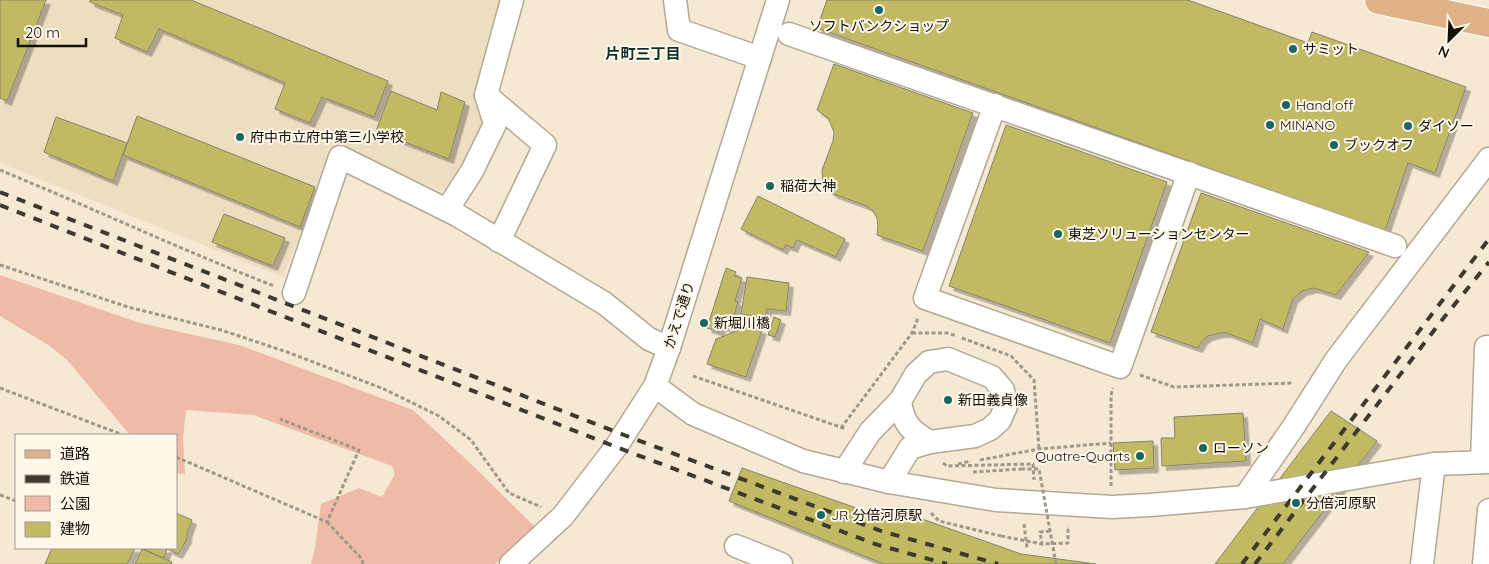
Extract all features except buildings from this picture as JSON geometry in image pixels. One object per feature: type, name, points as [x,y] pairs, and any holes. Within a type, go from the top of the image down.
[{"type":"main road","points":[[1379,0],[1489,23]]},
{"type":"street","points":[[447,210],[472,171],[495,124],[486,95],[512,0]]},
{"type":"street","points":[[675,0],[679,30],[760,58]]},
{"type":"street","name":"かえで通り","points":[[511,564],[563,516],[620,441],[655,386],[669,348],[778,0]]},
{"type":"street","points":[[788,34],[1395,246]]},
{"type":"street","points":[[486,95],[546,145],[500,241]]},
{"type":"street","points":[[995,105],[925,298],[1120,367],[1189,173]]},
{"type":"street","points":[[294,293],[340,157],[447,210],[604,303],[649,339],[669,348]]},
{"type":"street","points":[[1245,498],[1336,360],[1489,159]]},
{"type":"street","points":[[655,386],[692,414],[803,461],[844,472],[889,482],[996,500],[1112,507],[1245,498],[1434,464],[1486,462],[1486,347],[1489,347]]},
{"type":"street","points":[[844,472],[870,432],[900,401],[916,374],[929,362],[948,359],[992,377],[1003,390],[1006,406],[1000,420],[990,430],[974,436],[930,442],[910,448],[889,482]]},
{"type":"street","points":[[900,401],[906,424],[916,434],[930,442]]},
{"type":"street","points":[[1422,564],[1434,464]]},
{"type":"street","points":[[1484,564],[1489,510]]},
{"type":"street","points":[[736,546],[781,564]]},
{"type":"path","points":[[0,170],[73,200],[202,258],[294,293]]},
{"type":"path","points":[[0,265],[128,307],[221,330],[287,352],[384,389],[439,416],[471,440],[509,493],[563,516]]},
{"type":"path","points":[[693,376],[841,428],[912,334],[925,298]]},
{"type":"path","points":[[1112,507],[1111,394],[1120,367],[1174,388],[1292,383]]},
{"type":"path","points":[[0,388],[120,434]]},
{"type":"path","points":[[280,419],[359,450],[327,522]]},
{"type":"path","points":[[947,466],[1039,449],[1111,443]]},
{"type":"path","points":[[178,458],[327,522],[362,559],[363,564]]},
{"type":"path","points":[[947,466],[1033,464],[1034,480]]},
{"type":"path","points":[[947,466],[935,490],[931,513],[939,520],[1001,536],[1042,544],[1068,542],[1068,525]]},
{"type":"path","points":[[1021,469],[1039,469],[1056,564]]},
{"type":"path","points":[[0,495],[15,501]]},
{"type":"path","points":[[1024,522],[1027,548]]},
{"type":"path","points":[[1042,544],[1040,532],[1050,531]]},
{"type":"shaded area","name":"府中市立府中第三小学校","points":[[0,0],[503,0],[476,101],[484,129],[450,189],[442,191],[336,145],[283,277],[0,163]]},
{"type":"green space","points":[[0,275],[140,323],[239,345],[413,410],[536,528],[495,564],[311,564],[321,504],[359,488],[382,497],[395,474],[392,466],[253,415],[186,410],[183,438],[185,474],[178,473],[178,434],[129,434],[67,360],[50,346],[0,316]]},
{"type":"railway","points":[[0,192],[624,435],[881,531],[998,564]]},
{"type":"railway","points":[[0,205],[616,447],[878,545],[947,564]]},
{"type":"railway","points":[[1242,564],[1489,239]]},
{"type":"railway","points":[[1255,564],[1442,320],[1489,262]]},
{"type":"place","name":"ソフトバンクショップ","points":[[879,10]]},
{"type":"place","name":"サミット","points":[[1293,49]]},
{"type":"place","name":"Hand off","points":[[1286,105]]},
{"type":"place","name":"MINANO","points":[[1270,125]]},
{"type":"place","name":"ダイソー","points":[[1408,126]]},
{"type":"place","name":"府中市立府中第三小学校","points":[[240,137]]},
{"type":"place","name":"ブックオフ","points":[[1334,145]]},
{"type":"place","name":"稲荷大神","points":[[770,186]]},
{"type":"place","name":"東芝ソリューションセンター","points":[[1058,234]]},
{"type":"place","name":"新堀川橋","points":[[704,323]]},
{"type":"place","name":"新田義貞像","points":[[948,400]]},
{"type":"place","name":"ローソン","points":[[1203,448]]},
{"type":"place","name":"Quatre-Quarts","points":[[1140,456]]},
{"type":"place","name":"分倍河原駅","points":[[1296,503]]},
{"type":"place","name":"JR 分倍河原駅","points":[[821,515]]},
{"type":"district","name":"片町三丁目","points":[[643,54]]}]
